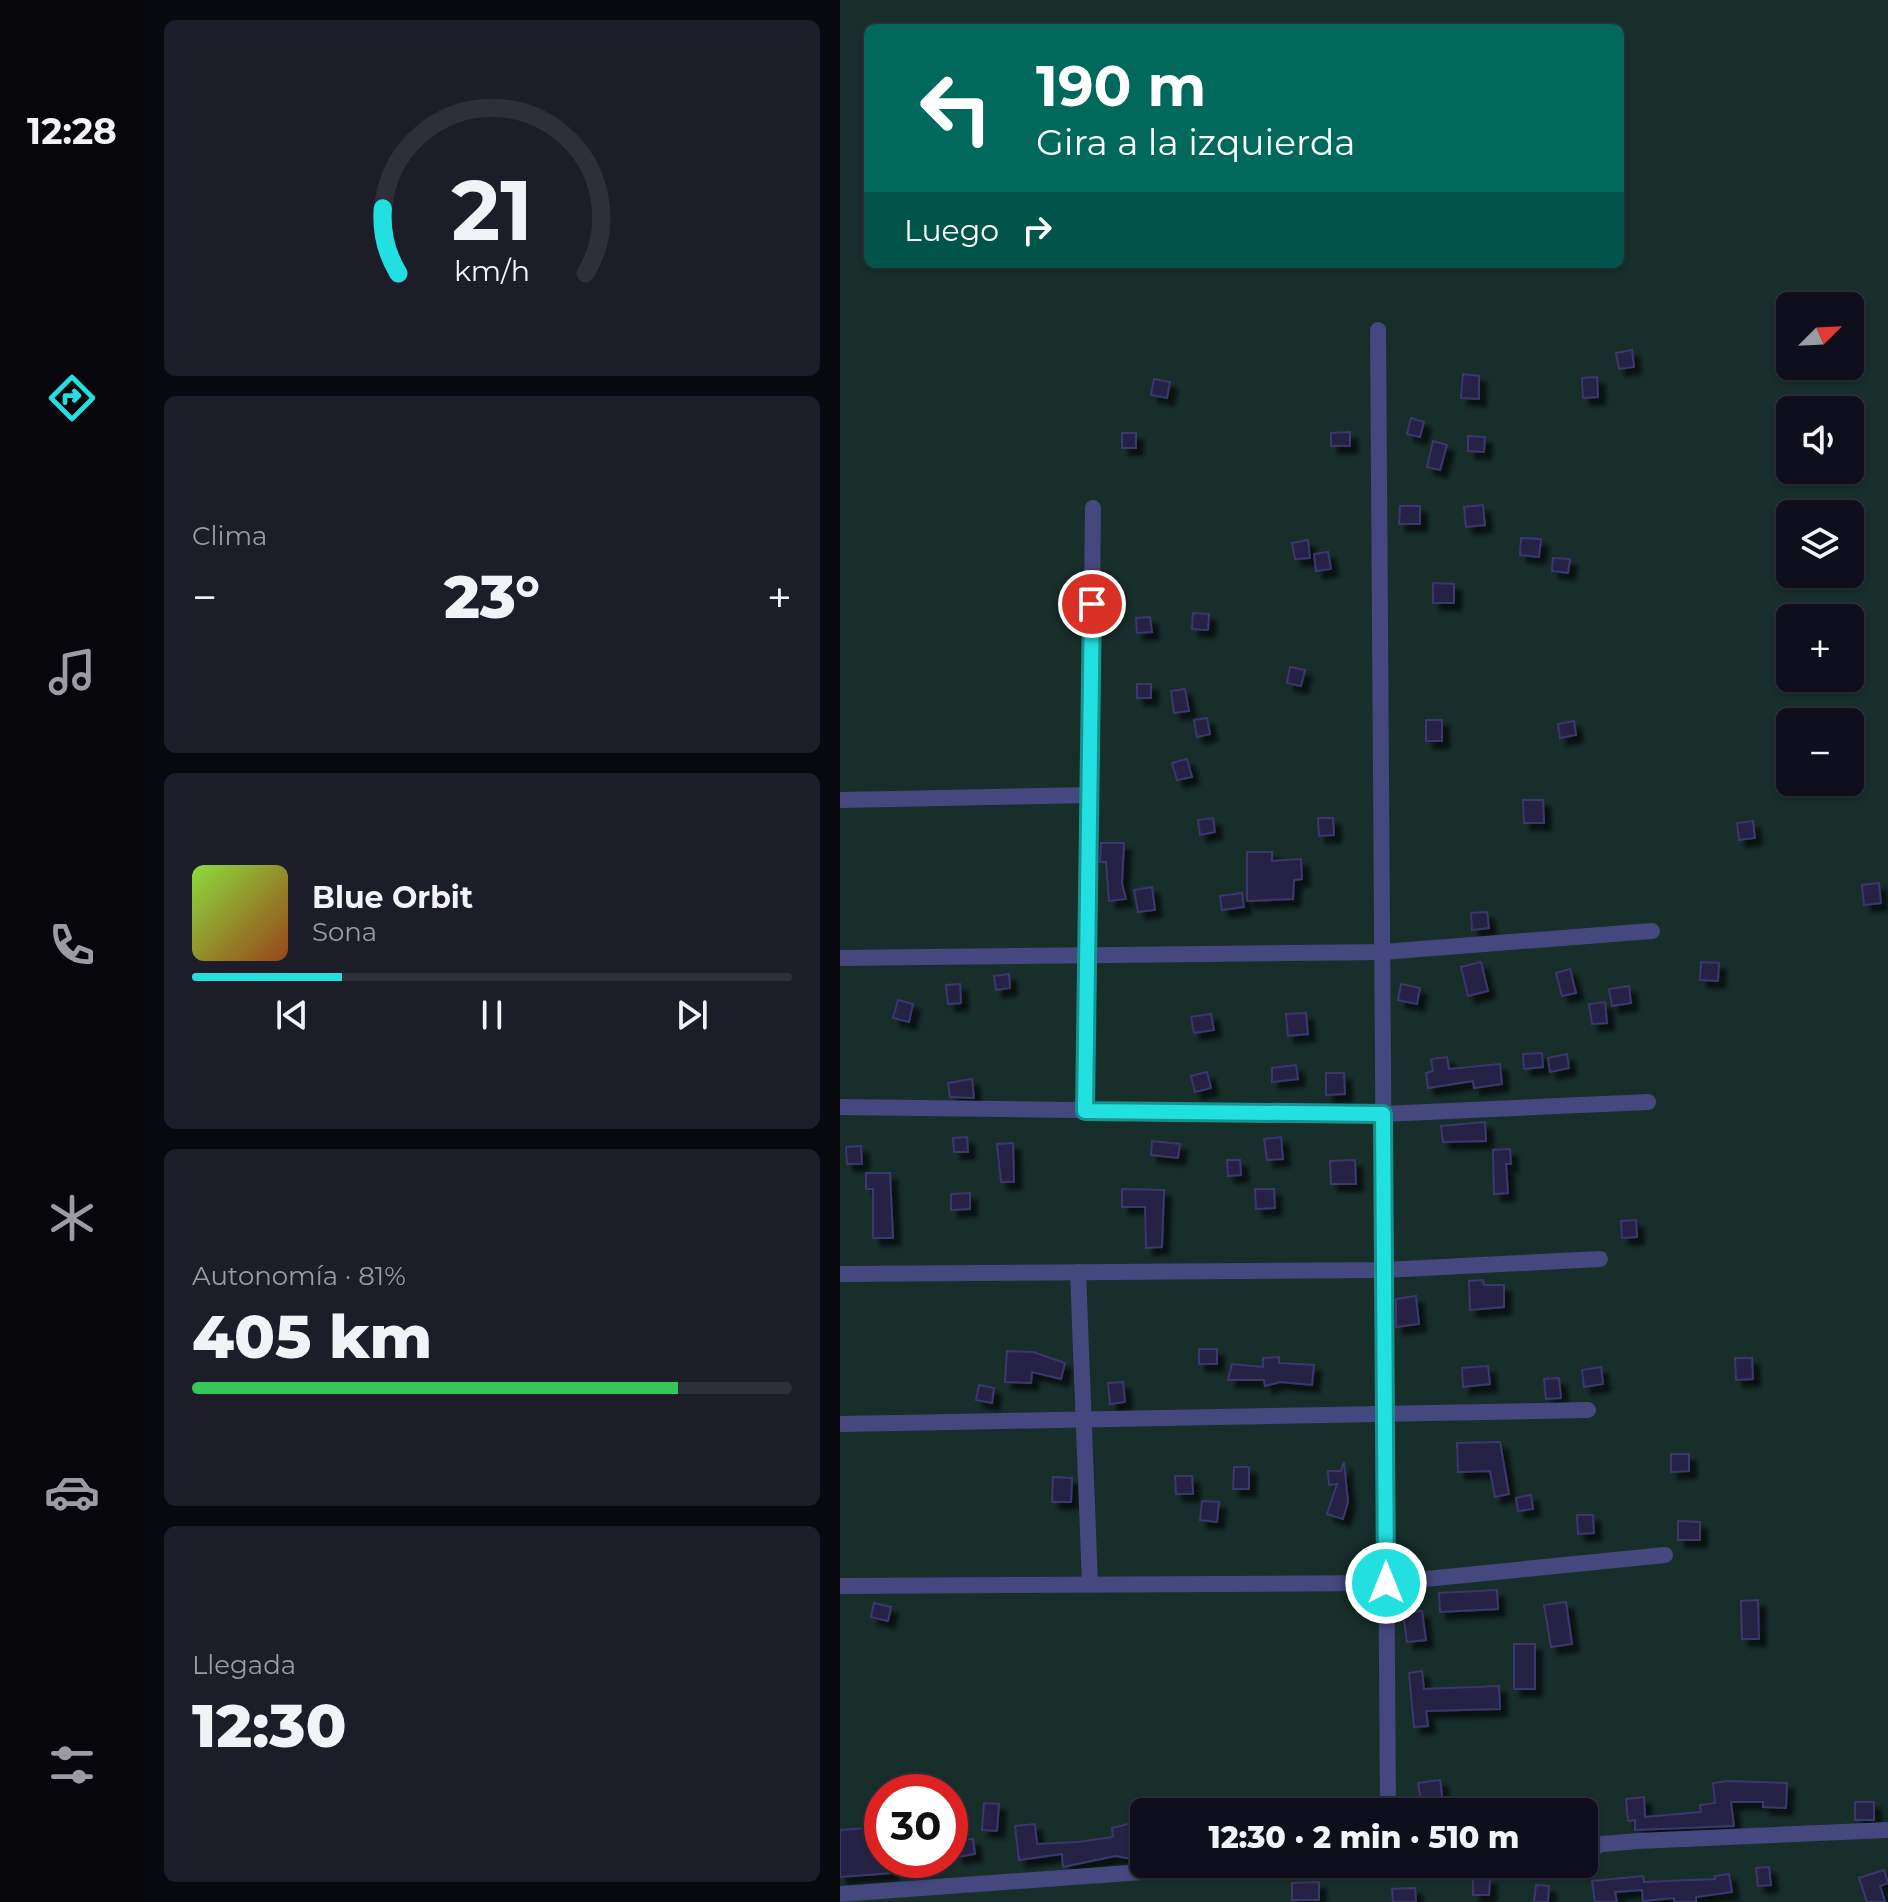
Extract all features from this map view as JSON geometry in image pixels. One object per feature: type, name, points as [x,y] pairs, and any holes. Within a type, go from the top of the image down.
[{"type":"street","points":[[1378,330],[1388,1798]]},
{"type":"street","points":[[1085,1111],[1093,508]]},
{"type":"street","points":[[840,800],[1090,795]]},
{"type":"street","points":[[840,958],[1382,952],[1652,931]]},
{"type":"street","points":[[840,1107],[1383,1114],[1648,1102]]},
{"type":"street","points":[[840,1274],[1384,1270],[1600,1259]]},
{"type":"street","points":[[1078,1272],[1090,1584]]},
{"type":"street","points":[[840,1424],[1588,1410]]},
{"type":"street","points":[[840,1586],[1386,1583],[1665,1555]]},
{"type":"street","points":[[1598,1846],[1638,1841],[1888,1830]]},
{"type":"street","points":[[840,1894],[1130,1873]]},
{"type":"green space","points":[[840,0],[1888,0],[1888,1902],[840,1902]]},
{"type":"building","points":[[1632,350],[1634,367],[1619,369],[1616,353]]},
{"type":"building","points":[[1463,374],[1479,376],[1479,399],[1461,398]]},
{"type":"building","points":[[1597,377],[1598,397],[1583,398],[1582,378]]},
{"type":"building","points":[[1154,379],[1170,382],[1167,398],[1151,395]]},
{"type":"building","points":[[1411,418],[1424,422],[1420,437],[1407,434]]},
{"type":"building","points":[[1350,432],[1350,446],[1331,446],[1331,433]]},
{"type":"building","points":[[1122,433],[1136,433],[1136,448],[1122,448]]},
{"type":"building","points":[[1468,436],[1485,437],[1484,452],[1468,451]]},
{"type":"building","points":[[1433,441],[1447,445],[1440,470],[1427,467]]},
{"type":"building","points":[[1483,505],[1485,525],[1466,527],[1464,507]]},
{"type":"building","points":[[1400,506],[1420,506],[1420,524],[1399,524]]},
{"type":"building","points":[[1521,538],[1541,539],[1539,557],[1520,555]]},
{"type":"building","points":[[1308,540],[1310,558],[1295,559],[1292,543]]},
{"type":"building","points":[[1328,552],[1331,569],[1316,571],[1314,554]]},
{"type":"building","points":[[1553,558],[1570,559],[1568,573],[1552,571]]},
{"type":"building","points":[[1433,583],[1454,584],[1454,603],[1433,603]]},
{"type":"building","points":[[1193,613],[1209,614],[1208,630],[1192,629]]},
{"type":"building","points":[[1150,617],[1152,632],[1137,633],[1136,618]]},
{"type":"building","points":[[1290,667],[1305,670],[1301,686],[1287,683]]},
{"type":"building","points":[[1137,684],[1151,684],[1151,698],[1137,698]]},
{"type":"building","points":[[1185,689],[1189,711],[1174,713],[1171,691]]},
{"type":"building","points":[[1207,718],[1210,734],[1197,737],[1194,720]]},
{"type":"building","points":[[1426,720],[1442,720],[1442,741],[1426,741]]},
{"type":"building","points":[[1574,721],[1576,735],[1560,738],[1558,724]]},
{"type":"building","points":[[1187,759],[1192,777],[1177,780],[1172,763]]},
{"type":"building","points":[[1523,800],[1543,800],[1544,823],[1524,823]]},
{"type":"building","points":[[1213,818],[1215,832],[1200,835],[1198,820]]},
{"type":"building","points":[[1318,818],[1333,818],[1334,835],[1319,836]]},
{"type":"building","points":[[1753,821],[1755,838],[1739,840],[1737,823]]},
{"type":"building","points":[[1101,843],[1124,843],[1122,884],[1126,899],[1109,901],[1106,862],[1100,862]]},
{"type":"building","points":[[1247,852],[1272,852],[1272,861],[1301,859],[1302,879],[1294,880],[1293,899],[1247,901]]},
{"type":"building","points":[[1879,883],[1881,903],[1864,905],[1862,885]]},
{"type":"building","points":[[1152,887],[1155,910],[1138,912],[1134,890]]},
{"type":"building","points":[[1242,893],[1244,907],[1222,910],[1220,896]]},
{"type":"building","points":[[1487,912],[1489,928],[1472,930],[1471,913]]},
{"type":"building","points":[[1481,962],[1488,991],[1468,996],[1461,967]]},
{"type":"building","points":[[1701,962],[1719,963],[1718,981],[1700,980]]},
{"type":"building","points":[[1570,969],[1576,993],[1562,996],[1556,973]]},
{"type":"building","points":[[1009,974],[1010,988],[996,990],[994,976]]},
{"type":"building","points":[[960,984],[961,1003],[948,1004],[946,985]]},
{"type":"building","points":[[1401,984],[1420,988],[1417,1004],[1398,1000]]},
{"type":"building","points":[[1629,986],[1631,1003],[1612,1006],[1609,989]]},
{"type":"building","points":[[898,1000],[913,1004],[909,1022],[893,1018]]},
{"type":"building","points":[[1605,1002],[1607,1023],[1592,1024],[1589,1004]]},
{"type":"building","points":[[1306,1013],[1308,1034],[1288,1036],[1286,1014]]},
{"type":"building","points":[[1211,1014],[1214,1030],[1194,1033],[1191,1017]]},
{"type":"building","points":[[1542,1053],[1543,1067],[1524,1069],[1523,1054]]},
{"type":"building","points":[[1567,1054],[1569,1068],[1550,1072],[1548,1058]]},
{"type":"building","points":[[1447,1057],[1449,1069],[1500,1064],[1502,1084],[1474,1088],[1473,1081],[1428,1088],[1426,1073],[1433,1071],[1431,1059]]},
{"type":"building","points":[[1296,1065],[1298,1079],[1272,1082],[1272,1068]]},
{"type":"building","points":[[1207,1072],[1211,1088],[1195,1092],[1191,1076]]},
{"type":"building","points":[[1326,1073],[1344,1073],[1345,1094],[1326,1095]]},
{"type":"building","points":[[972,1079],[974,1098],[950,1097],[948,1083]]},
{"type":"building","points":[[1485,1122],[1486,1141],[1443,1142],[1441,1126]]},
{"type":"building","points":[[967,1137],[968,1152],[954,1152],[953,1138]]},
{"type":"building","points":[[1281,1137],[1283,1159],[1267,1160],[1264,1139]]},
{"type":"building","points":[[1152,1141],[1180,1144],[1178,1158],[1151,1155]]},
{"type":"building","points":[[1013,1143],[1014,1182],[1001,1182],[997,1144]]},
{"type":"building","points":[[861,1146],[862,1164],[847,1164],[846,1147]]},
{"type":"building","points":[[1510,1149],[1511,1164],[1506,1164],[1508,1193],[1494,1194],[1493,1150]]},
{"type":"building","points":[[1227,1160],[1240,1160],[1241,1175],[1228,1176]]},
{"type":"building","points":[[1355,1160],[1356,1184],[1331,1184],[1330,1161]]},
{"type":"building","points":[[866,1173],[890,1173],[893,1238],[873,1238],[873,1189],[866,1189]]},
{"type":"building","points":[[1122,1189],[1164,1190],[1162,1247],[1146,1248],[1145,1207],[1122,1207]]},
{"type":"building","points":[[1255,1189],[1274,1189],[1275,1208],[1256,1209]]},
{"type":"building","points":[[970,1193],[970,1209],[951,1210],[951,1194]]},
{"type":"building","points":[[1636,1220],[1637,1237],[1622,1238],[1621,1221]]},
{"type":"building","points":[[1483,1280],[1484,1285],[1504,1285],[1504,1307],[1470,1310],[1469,1281]]},
{"type":"building","points":[[1416,1296],[1419,1324],[1396,1327],[1396,1299]]},
{"type":"building","points":[[1199,1349],[1217,1349],[1217,1364],[1199,1364]]},
{"type":"building","points":[[1007,1351],[1033,1352],[1065,1363],[1061,1379],[1032,1372],[1031,1383],[1005,1382]]},
{"type":"building","points":[[1279,1357],[1279,1363],[1314,1365],[1312,1385],[1280,1382],[1265,1386],[1264,1380],[1228,1380],[1232,1364],[1263,1367],[1263,1358]]},
{"type":"building","points":[[1735,1358],[1752,1358],[1753,1379],[1736,1380]]},
{"type":"building","points":[[1488,1366],[1490,1384],[1463,1387],[1462,1368]]},
{"type":"building","points":[[1601,1367],[1603,1384],[1584,1387],[1582,1370]]},
{"type":"building","points":[[1559,1378],[1561,1398],[1546,1399],[1544,1379]]},
{"type":"building","points":[[1123,1382],[1125,1402],[1110,1404],[1108,1383]]},
{"type":"building","points":[[979,1385],[994,1388],[992,1403],[976,1400]]},
{"type":"building","points":[[1500,1442],[1509,1494],[1495,1497],[1490,1471],[1458,1472],[1457,1443]]},
{"type":"building","points":[[1671,1454],[1689,1454],[1689,1471],[1671,1472]]},
{"type":"building","points":[[1344,1462],[1348,1502],[1343,1519],[1327,1514],[1337,1484],[1329,1485],[1328,1471],[1341,1471]]},
{"type":"building","points":[[1234,1467],[1249,1467],[1249,1489],[1233,1489]]},
{"type":"building","points":[[1175,1476],[1192,1476],[1193,1494],[1176,1494]]},
{"type":"building","points":[[1053,1477],[1072,1478],[1071,1502],[1052,1502]]},
{"type":"building","points":[[1531,1495],[1533,1509],[1518,1511],[1516,1498]]},
{"type":"building","points":[[1202,1501],[1219,1502],[1217,1522],[1200,1520]]},
{"type":"building","points":[[1577,1515],[1593,1515],[1594,1533],[1578,1534]]},
{"type":"building","points":[[1678,1521],[1700,1522],[1700,1540],[1678,1540]]},
{"type":"building","points":[[1497,1590],[1498,1609],[1440,1612],[1439,1593]]},
{"type":"building","points":[[1758,1600],[1759,1639],[1742,1639],[1741,1601]]},
{"type":"building","points":[[1566,1602],[1572,1644],[1551,1647],[1544,1605]]},
{"type":"building","points":[[874,1603],[891,1607],[888,1621],[871,1617]]},
{"type":"building","points":[[1422,1611],[1426,1640],[1407,1642],[1403,1613]]},
{"type":"building","points":[[1514,1644],[1535,1644],[1535,1689],[1514,1689]]},
{"type":"building","points":[[1422,1671],[1424,1689],[1499,1686],[1500,1709],[1426,1711],[1428,1726],[1414,1727],[1409,1673]]},
{"type":"building","points":[[1440,1780],[1442,1798],[1421,1798],[1418,1783]]},
{"type":"building","points":[[1713,1783],[1787,1783],[1786,1808],[1763,1807],[1763,1802],[1731,1802],[1734,1826],[1635,1830],[1635,1820],[1628,1821],[1626,1799],[1644,1797],[1645,1817],[1701,1812],[1700,1805],[1715,1803]]},
{"type":"building","points":[[1855,1802],[1874,1802],[1874,1820],[1855,1820]]},
{"type":"building","points":[[984,1803],[999,1804],[997,1831],[982,1830]]},
{"type":"building","points":[[1035,1824],[1037,1844],[1113,1837],[1112,1828],[1130,1824],[1130,1859],[1115,1856],[1063,1867],[1062,1854],[1019,1860],[1015,1826]]},
{"type":"building","points":[[864,1828],[864,1875],[840,1877],[840,1830]]},
{"type":"building","points":[[973,1839],[975,1854],[968,1855],[968,1840]]},
{"type":"building","points":[[1769,1867],[1771,1885],[1758,1886],[1756,1868]]},
{"type":"building","points":[[1884,1870],[1888,1883],[1880,1886],[1885,1902],[1867,1902],[1859,1878]]},
{"type":"building","points":[[1729,1874],[1732,1892],[1696,1897],[1696,1902],[1674,1902],[1674,1898],[1643,1901],[1642,1890],[1615,1892],[1617,1902],[1595,1902],[1592,1881],[1643,1876],[1644,1882],[1715,1879],[1715,1876]]},
{"type":"building","points":[[1473,1878],[1490,1878],[1489,1895],[1473,1895]]},
{"type":"building","points":[[1319,1882],[1319,1900],[1292,1900],[1292,1883]]},
{"type":"building","points":[[1536,1885],[1549,1886],[1548,1902],[1534,1902]]},
{"type":"building","points":[[1415,1888],[1416,1902],[1393,1902],[1392,1889]]},
{"type":"route","points":[[1092,604],[1085,1111],[1383,1114],[1386,1583]]}]
